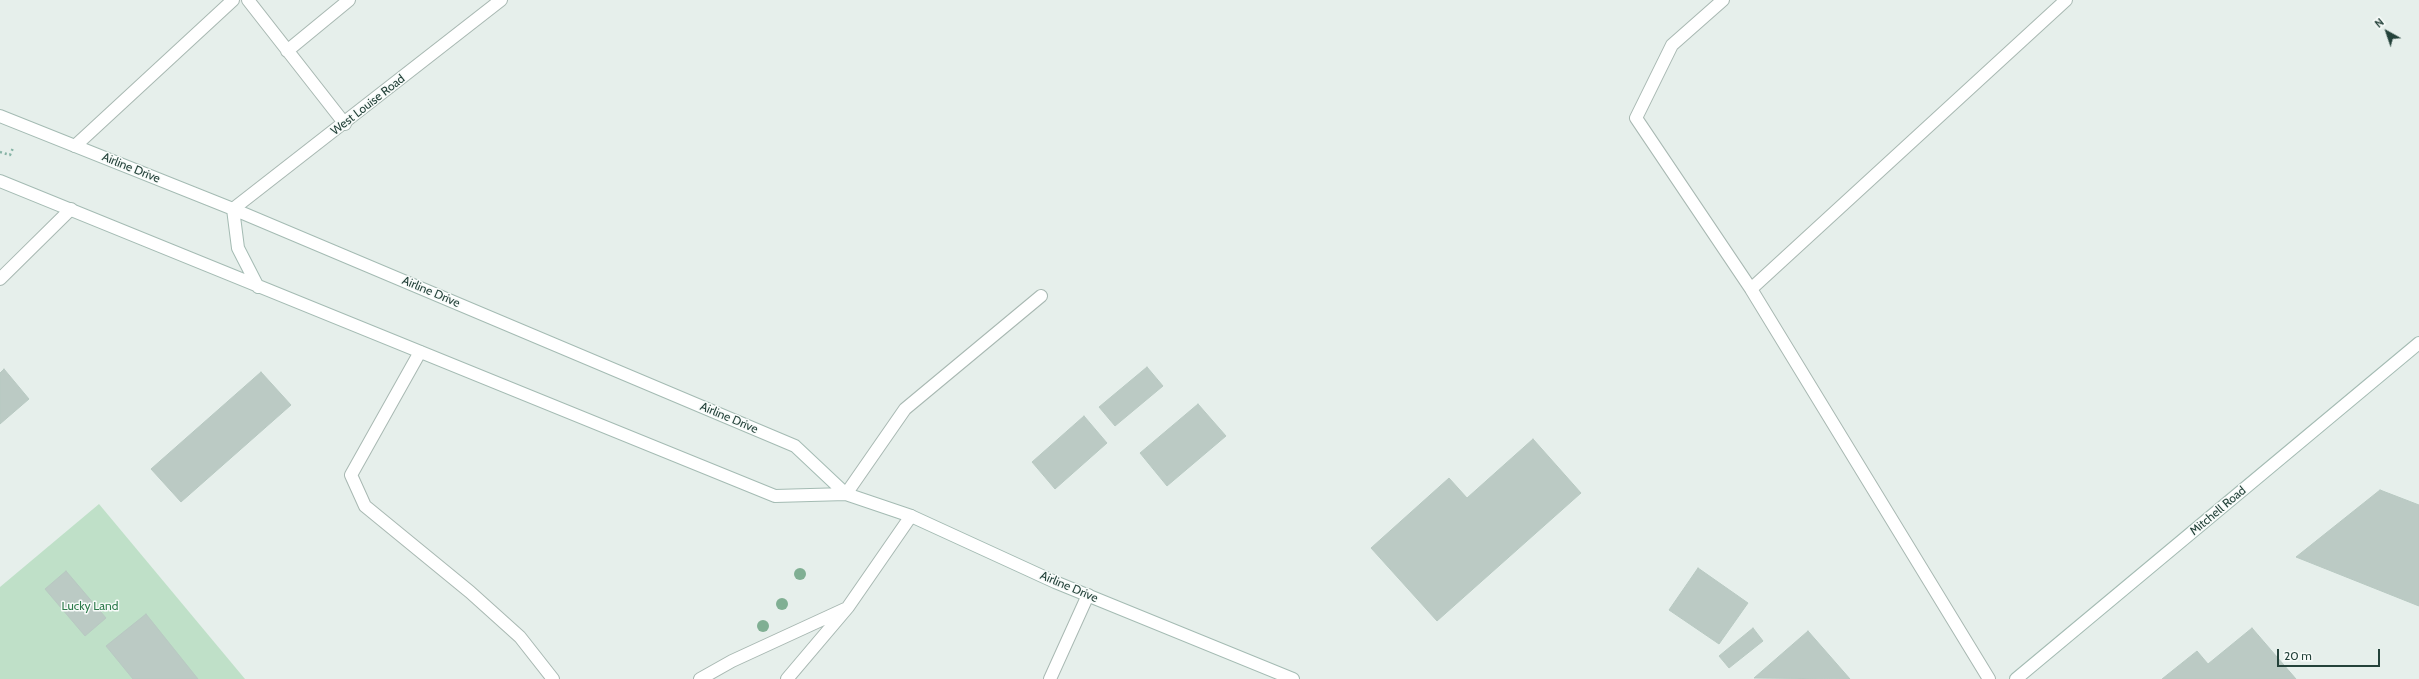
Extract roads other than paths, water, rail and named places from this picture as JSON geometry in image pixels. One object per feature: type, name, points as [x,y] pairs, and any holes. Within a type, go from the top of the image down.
[{"type":"main road","points":[[75,146],[233,0]]},
{"type":"main road","points":[[248,0],[345,124]]},
{"type":"main road","points":[[287,51],[348,0]]},
{"type":"main road","name":"West Louise Road","points":[[233,208],[345,124],[501,0]]},
{"type":"main road","points":[[1723,0],[1672,45],[1636,118],[1751,290],[1989,679]]},
{"type":"main road","points":[[1751,290],[2066,0]]},
{"type":"main road","name":"Airline Drive","points":[[0,116],[233,208],[795,446],[846,494]]},
{"type":"main road","name":"Airline Drive","points":[[0,181],[775,496],[846,494],[911,516],[1088,595],[1293,679]]},
{"type":"main road","points":[[233,208],[238,248],[258,287]]},
{"type":"main road","points":[[0,279],[71,209]]},
{"type":"main road","points":[[846,494],[905,409],[1041,296]]},
{"type":"main road","name":"Mitchell Road","points":[[2016,679],[2419,342]]},
{"type":"main road","points":[[420,352],[351,475],[365,506],[470,592],[520,637],[553,679]]},
{"type":"main road","points":[[787,679],[848,607],[911,516]]},
{"type":"main road","points":[[1050,679],[1088,595]]},
{"type":"main road","points":[[700,679],[742,656],[848,607]]},
{"type":"park label","name":"Lucky Land","points":[[90,606]]}]
